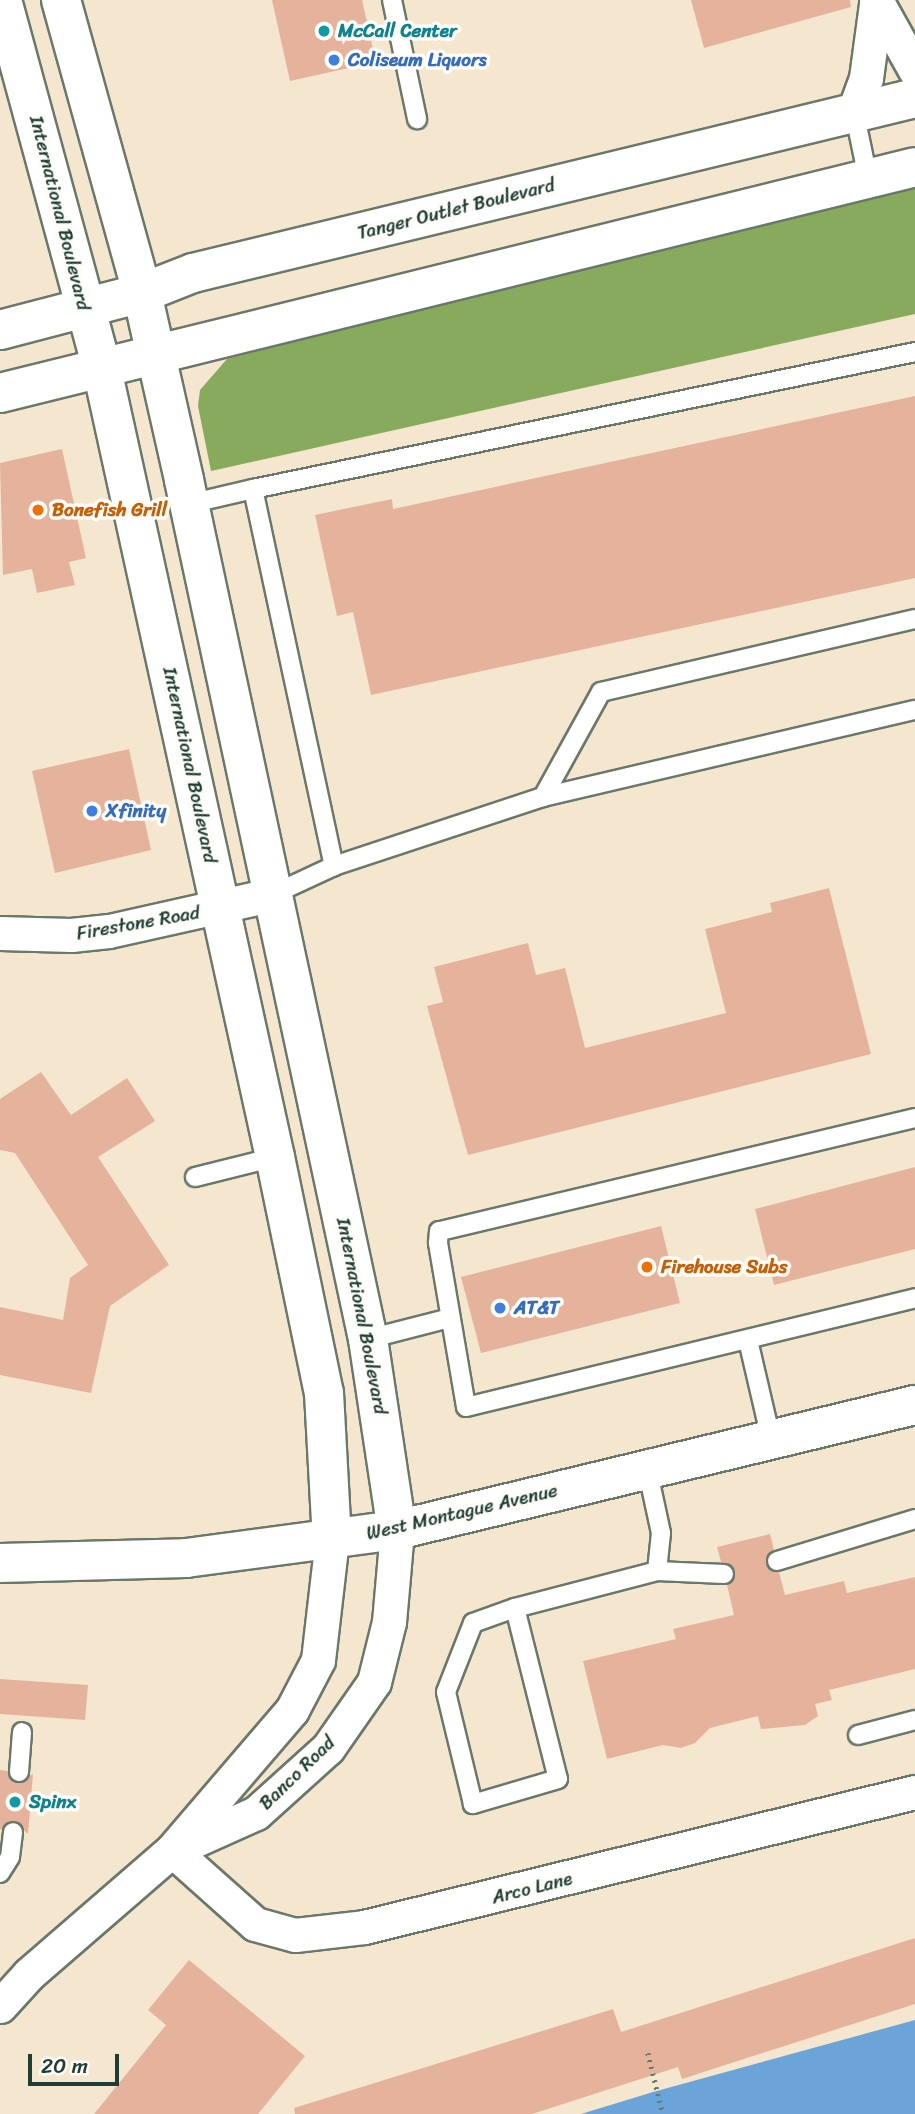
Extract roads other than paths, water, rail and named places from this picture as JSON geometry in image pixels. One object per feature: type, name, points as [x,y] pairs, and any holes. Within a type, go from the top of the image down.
[{"type":"main road","name":"International Boulevard","points":[[2,0],[84,310],[103,369],[275,1157],[324,1393],[332,1539]]},
{"type":"main road","name":"International Boulevard","points":[[61,0],[142,293],[189,504],[368,1339],[397,1530]]},
{"type":"main road","name":"Tanger Outlet Boulevard","points":[[0,330],[142,293],[193,273],[915,98]]},
{"type":"main road","points":[[0,393],[915,167]]},
{"type":"main road","name":"West Montague Avenue","points":[[0,1563],[186,1558],[397,1530],[915,1405]]},
{"type":"street","points":[[876,2],[915,70]]},
{"type":"street","points":[[855,111],[866,78],[876,2]]},
{"type":"street","name":"Firestone Road","points":[[0,933],[71,935],[110,931],[274,894]]},
{"type":"street","name":"Banco Road","points":[[172,1850],[256,1812],[328,1748],[374,1682],[389,1622],[397,1530]]},
{"type":"street","name":"Banco Road","points":[[0,2006],[29,1974],[172,1850],[292,1710],[318,1660],[332,1539]]},
{"type":"street","name":"Arco Lane","points":[[172,1850],[256,1924],[295,1935],[390,1922],[915,1793]]},
{"type":"lane","points":[[392,0],[417,119]]},
{"type":"lane","points":[[855,111],[868,178]]},
{"type":"lane","points":[[189,504],[915,352]]},
{"type":"lane","points":[[253,489],[334,866]]},
{"type":"lane","points":[[544,797],[601,692],[915,619]]},
{"type":"lane","points":[[274,894],[334,866],[544,797],[915,710]]},
{"type":"lane","points":[[915,1118],[439,1231],[450,1318],[466,1407],[915,1297]]},
{"type":"lane","points":[[195,1177],[275,1157]]},
{"type":"lane","points":[[368,1339],[450,1318]]},
{"type":"lane","points":[[748,1340],[771,1439]]},
{"type":"lane","points":[[647,1468],[661,1533],[657,1571]]},
{"type":"lane","points":[[777,1561],[915,1519]]},
{"type":"lane","points":[[515,1608],[558,1779],[473,1804],[446,1682],[473,1623],[515,1608],[657,1571],[724,1574]]},
{"type":"lane","points":[[858,1735],[915,1720]]},
{"type":"lane","points":[[19,1772],[22,1732]]},
{"type":"lane","points":[[0,1873],[9,1857],[13,1832]]},
{"type":"water","points":[[915,2020],[915,2114],[581,2114],[653,2092]]},
{"type":"place","name":"McCall Center","points":[[324,31]]},
{"type":"place","name":"Coliseum Liquors","points":[[334,60]]},
{"type":"place","name":"Bonefish Grill","points":[[38,510]]},
{"type":"place","name":"Xfinity","points":[[92,811]]},
{"type":"place","name":"Firehouse Subs","points":[[647,1267]]},
{"type":"place","name":"AT&T","points":[[500,1308]]},
{"type":"place","name":"Spinx","points":[[15,1802]]}]
